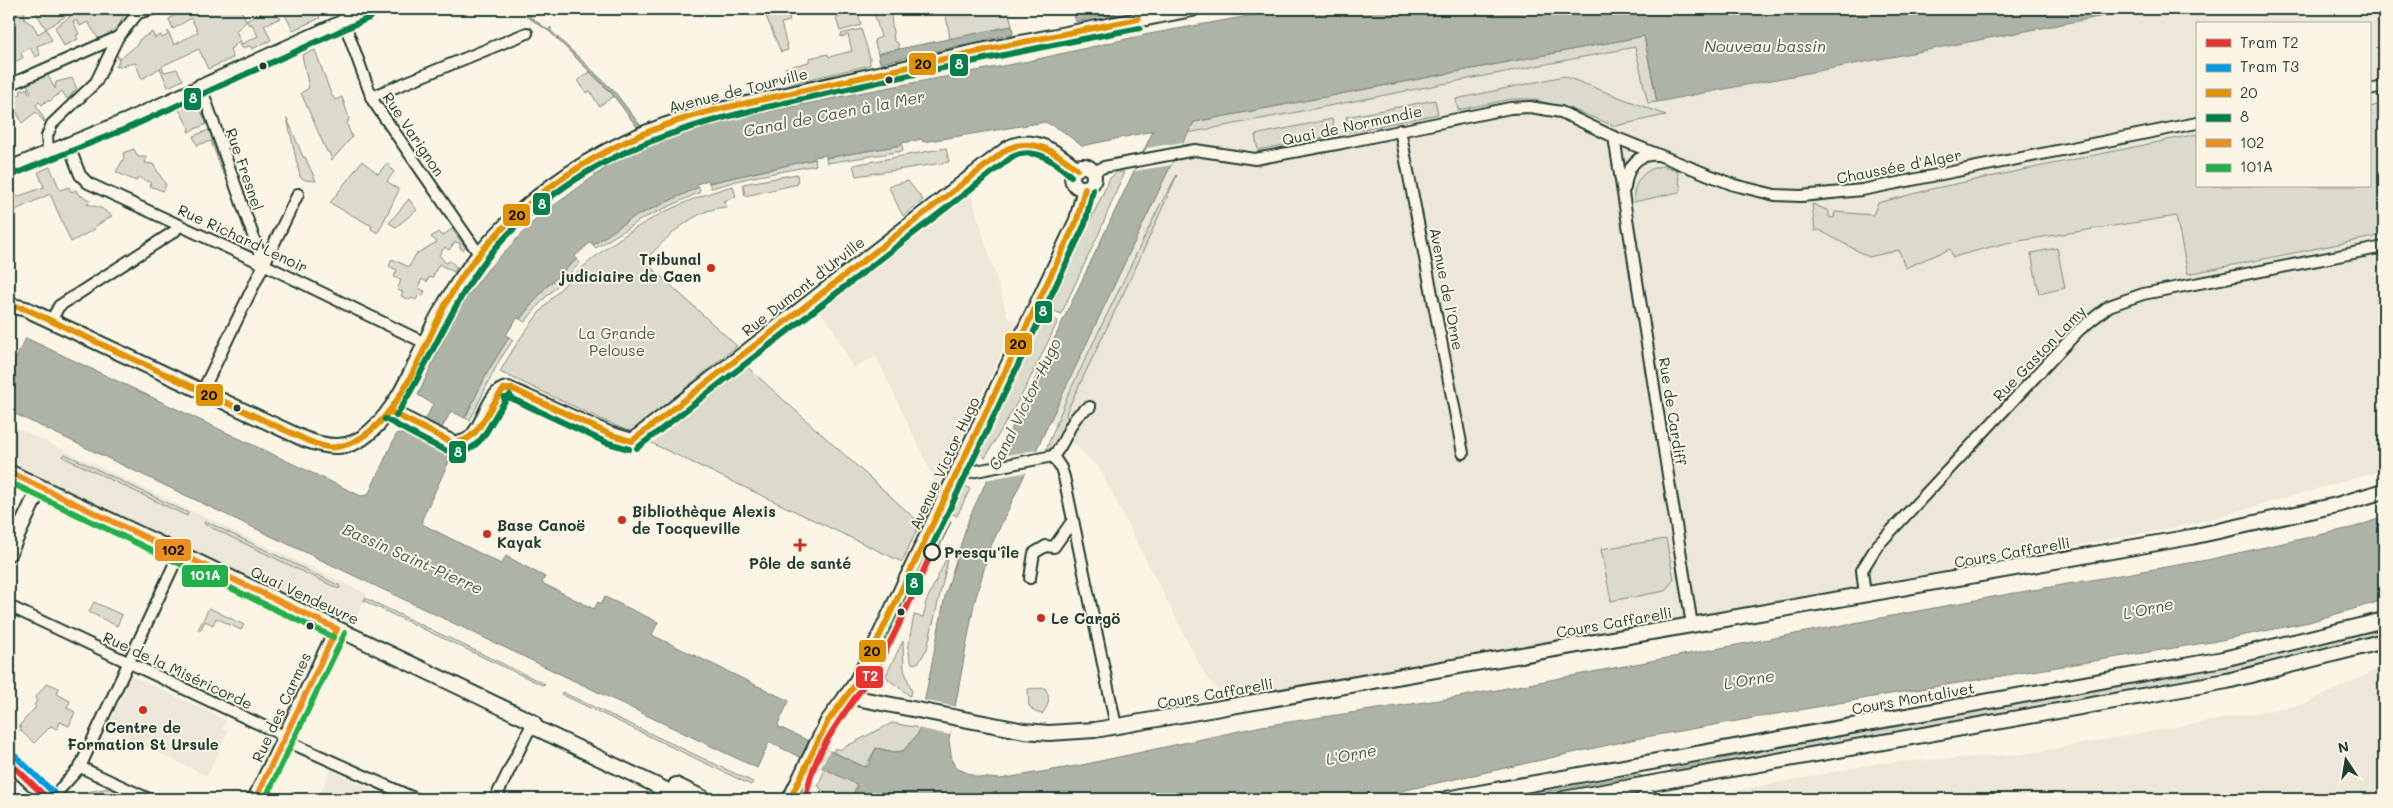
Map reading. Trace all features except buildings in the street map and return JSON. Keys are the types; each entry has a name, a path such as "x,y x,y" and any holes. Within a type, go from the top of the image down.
{"street":[{"path":"48,150 47,136 52,124 96,82 118,37 139,11 152,9"},
{"path":"9,167 124,120 367,9"},
{"name":"Avenue de Tourville","path":"9,305 26,309 304,439 329,447 344,446 358,441 370,432 389,411 449,297 479,254 512,219 572,172 618,145 675,121 1138,14 1192,9"},
{"name":"Rue Varignon","path":"343,19 371,96 479,254"},
{"path":"371,96 527,33"},
{"path":"9,84 118,37"},
{"name":"Rue Fresnel","path":"200,84 263,264"},
{"path":"2370,90 2384,87"},
{"name":"Quai de Normandie","path":"1093,172 1104,167 1195,150 1255,159 1510,108 1530,107 1561,112 1614,136"},
{"name":"Chaussée d'Alger","path":"1614,136 1734,185 1775,195 1827,195 1862,190 2196,123"},
{"name":"Avenue de l'Orne","path":"1400,130 1463,453"},
{"name":"Rue de Cardiff","path":"1614,136 1692,625"},
{"name":"Rue Richard Lenoir","path":"68,143 80,175 88,182 425,343"},
{"name":"Rue Dumont d'Urville","path":"389,411 457,443 475,433 495,398 504,389 513,389 609,434 632,441 1011,146 1030,143 1057,153 1077,168"},
{"name":"Rue de Cardiff","path":"1624,201 1626,176 1634,162 1650,155 1661,156"},
{"path":"1086,166 1093,172 1094,181 1085,188 1079,187 1074,183 1073,174 1077,168 1086,166"},
{"name":"Avenue Victor Hugo","path":"791,798 832,714 861,673 904,576 956,475 1077,220 1085,188"},
{"path":"202,392 298,194"},
{"path":"51,321 59,306 175,231 179,225"},
{"name":"Rue Gaston Lamy","path":"1865,595 1862,570 1877,546 2067,342 2093,317 2109,306 2143,294 2384,247"},
{"path":"956,475 1032,462 1053,456 1078,413 1090,407"},
{"path":"1053,456 1061,468 1116,726"},
{"name":"Quai Vendeuvre","path":"9,472 533,722 540,721 705,799"},
{"path":"9,553 40,487"},
{"name":"Cours Caffarelli","path":"846,696 1024,731 1069,733 2191,537 2337,505 2384,491"},
{"path":"1030,578 1034,553 1046,546 1054,546 1073,520"},
{"path":"51,799 80,767 180,554"},
{"name":"Rue de la Miséricorde","path":"9,606 285,738 291,743 416,799"},
{"name":"Cours Montalivet","path":"1446,799 2223,659 2384,620"},
{"name":"Rue des Carmes","path":"255,799 336,629"},
{"path":"1563,799 2227,681 2384,641"},
{"path":"494,799 533,722"},
{"name":"Quai Vendeuvre","path":"533,722 536,728 685,799"},
{"path":"80,767 149,799"},
{"path":"9,783 26,799"}],"shaded area":[{"path":"1762,9 2384,9 2384,470 2197,523 1828,592 1225,700 1204,673 1099,468 1049,420 1171,165 1194,122"},
{"path":"970,191 1008,318 1017,321 937,486 876,356 853,368 834,330 819,310"},
{"path":"9,424 367,594 352,627 325,615 318,631 9,482"},
{"path":"2384,666 2384,799 1693,799 1880,763 2024,754 2305,704"},
{"path":"132,676 226,720 222,729 228,732 207,776 107,728"},
{"path":"331,770 368,788 392,799 317,799"}],"green space":[{"path":"9,9 25,9 24,19 33,25 38,34 46,29 52,40 37,46 40,55 35,57 30,47 21,53 23,58 9,65"},
{"path":"34,9 127,9 115,33 99,40 88,22 80,26 77,21 73,21 79,34 76,35 78,39 64,46 55,27 70,17 69,14 46,29"},
{"path":"184,9 240,9 247,21 268,9 281,18 264,25 271,40 252,49 250,46 242,48 239,42 230,49 233,58 208,69 199,49 164,65 162,67 164,72 177,69 183,80 168,87 160,68 142,79 135,63 116,67 119,61 116,54 120,59 137,45 139,40 152,32 155,38 161,35 162,38 168,35 168,31 174,45 198,32 191,18 173,29 169,19","holes":["247,21 249,25 252,24 258,36 242,44 236,31"]},
{"path":"279,9 311,9 314,14 318,12 320,18 293,30 283,11"},
{"path":"763,9 787,9 790,21 781,23 788,50 781,52"},
{"path":"873,9 890,9 894,41 898,43 899,49 878,54 874,40 881,37"},
{"path":"945,9 1008,9 1012,26 950,39"},
{"path":"858,11 861,25 840,31 836,18"},
{"path":"861,29 870,58 870,65 789,84 785,68 809,62 809,58 828,54 829,57 852,51 848,35 841,37 841,34"},
{"path":"1644,36 1657,102 1648,103 1635,47 1188,133 1194,122"},
{"path":"315,50 331,94 335,100 342,97 349,118 347,124 352,137 332,160 301,93 309,88 302,55"},
{"path":"46,72 55,89 56,82 72,78 77,89 67,99 62,91 50,101 46,101 42,105 39,102 36,105 44,122 36,112 22,123 9,96 14,93 16,96 21,94 20,91 27,88 29,94 31,93 27,84"},
{"path":"590,72 614,96 599,106 590,91 586,93 578,80"},
{"path":"1564,76 1666,115 1615,126 1571,109 1531,99 1512,99 1458,110 1456,99"},
{"path":"194,96 207,124 188,132 189,128 176,104"},
{"path":"1435,100 1438,114 1349,132 1346,117"},
{"path":"2384,104 2384,235 2188,274 2176,216 2006,243 1953,257 1950,249 1905,268 1899,250 1869,257 1819,230 1815,231 1812,204 1829,211 1829,217 1834,218 1835,212 1873,215 1878,203 1936,188 2196,134 2196,188 2370,188 2370,107"},
{"path":"287,118 303,157 305,157 316,181 305,180 300,177"},
{"path":"1332,119 1335,135 1258,150 1255,135"},
{"path":"209,130 224,174 211,141 197,145 193,136"},
{"path":"902,145 903,151 827,163 826,158"},
{"path":"946,148 949,162 856,176 853,165"},
{"path":"134,149 138,157 147,157 145,163 153,164 166,185 163,191 150,186 151,183 138,177 136,181 116,172 124,158 123,153"},
{"path":"815,159 816,165 748,178 711,188 709,183"},
{"path":"362,161 378,174 387,163 394,172 387,181 399,190 378,233 371,229 372,226 330,203"},
{"path":"1663,166 1677,170 1681,190 1634,202 1637,183 1645,173 1656,167"},
{"path":"50,167 60,190 69,187 71,192 76,190 78,194 90,200 87,204 101,208 112,216 94,227 95,229 71,242 50,194 9,213 9,195 11,199 44,187 38,172"},
{"path":"1117,172 1124,172 1100,231 1061,314 1050,309 1110,178"},
{"path":"797,174 798,184 745,196 743,184"},
{"path":"1177,175 1136,267 1067,411 1066,416 1069,418 1053,447 1046,450 1067,397 1159,207"},
{"path":"908,181 923,200 903,216 888,186"},
{"name":"La Grande Pelouse","path":"733,186 736,197 723,201 727,207 703,213 681,226 644,261 737,346 634,430 627,431 500,372 520,339 543,308 569,280 597,255 628,233 661,214 696,198"},
{"path":"699,187 700,192 642,219 596,248 593,245 632,218"},
{"path":"409,199 417,210 396,227 389,223"},
{"path":"452,229 465,247 463,250 460,248 460,243 455,242 449,250 445,247 439,255 446,263 450,261 457,267 454,272 439,264 432,278 429,277 427,282 422,279 418,288 425,291 423,296 419,294 416,300 412,298 410,300 401,296 403,292 397,290 401,280 394,277 397,270 389,266 392,259 409,267 416,254 437,242 431,237 438,232 442,236"},
{"path":"2057,248 2065,288 2039,294 2031,253"},
{"path":"577,259 580,263 542,301 525,322 520,319 544,289"},
{"path":"1045,315 1058,321 1025,389 985,458 980,453"},
{"path":"509,337 513,340 499,361 470,420 465,418 488,371"},
{"path":"745,365 920,523 902,562 649,442"},
{"path":"65,454 188,513 187,516 63,457"},
{"path":"966,486 970,489 957,516 948,512 958,491"},
{"path":"205,521 340,586 339,589 204,524"},
{"path":"1666,539 1674,579 1665,591 1611,601 1601,549"},
{"path":"946,559 948,560 927,649 919,662 913,664 910,659 909,647 914,615 923,617 925,604"},
{"path":"365,598 545,684 542,685 364,601"},
{"path":"94,602 122,615 117,626 89,612"},
{"path":"209,608 244,625 241,630 216,618 213,625 205,621 200,631 198,630"},
{"path":"2384,625 2384,636 2213,676 1669,773 1672,769 1750,754 1808,739"},
{"path":"903,641 904,669 912,692 910,696 889,680 886,675"},
{"path":"47,683 59,688 57,694 70,701 67,708 75,712 69,726 60,722 57,729 51,726 34,743 20,730 19,726 36,707 34,705 37,701 35,698"},
{"path":"1045,688 1048,701 1042,714 1035,712 1029,706 1028,689"},
{"path":"562,692 753,782 751,785 561,694"},
{"path":"892,723 920,728 918,734 903,751 894,752 876,748 865,767 833,752 835,748 839,750"},
{"path":"825,769 857,784 851,799 831,799 818,786"},
{"path":"1638,775 1642,776 1642,779 1533,799 1505,799"},
{"path":"109,788 116,791 113,798 116,799 85,799 86,792"}],"water":[{"path":"1105,9 1129,10 1076,22 1074,15"},
{"path":"1287,9 2140,9 1657,102 1644,36 1194,122 1171,165 990,548 974,604 949,740 952,761 956,768 977,777 1000,779 1082,765 1262,726 1459,697 1998,596 2207,560 2355,527 2384,517 2384,600 2309,622 2211,642 1890,694 1640,738 1365,799 851,799 857,788 856,784 771,743 768,744 757,768 9,411 9,372 26,338 361,496 368,495 397,433 417,438 433,404 418,395 447,332 466,298 488,269 537,218 605,168 646,143 649,144 711,124 859,93 1029,61 1144,35","holes":["1045,122 1061,130 1082,146 1153,131 969,518 945,596 918,734 903,751 894,752 876,748 868,766 864,767 779,727 778,724 789,701 652,635 658,622 605,597 601,604 598,602 594,609 542,583 545,577 506,556 501,564 422,524 422,519 451,457 432,447 451,411 465,418 488,371 509,337 506,335 517,318 520,319 544,289 577,259 575,256 591,242 593,245 632,218 699,187 697,184 708,180 709,183 815,159 814,157 826,155 826,158 902,145 902,143 922,139 923,142"]},
{"path":"527,14 548,30 551,27 551,31 614,91 640,125 637,127 610,91 550,32 526,16"},
{"path":"1012,26 1013,34 880,63 878,54"}],"pier":[{"path":"1183,142 1171,165 1135,171 1147,148"},
{"path":"1038,450 1028,472 984,480 995,457"},
{"path":"922,700 957,707 950,735 917,728"}],"tram line":[{"path":"896,638 951,522"},
{"name":"T2","path":"806,799 816,761 835,727 887,649 932,552"},
{"name":"T3","path":"15,756 54,793"},
{"name":"T2","path":"9,762 48,799"}],"transit line":[{"name":"8","path":"12,175 128,128 371,17"},
{"name":"20","path":"9,305 26,309 304,439 324,446 337,447 358,440 376,426 392,407 406,386 455,287 493,238 532,201 555,183 605,152 659,128 715,110 989,49 1138,19"},
{"name":"8","path":"396,416 456,306 483,264 499,244 537,207 578,178 620,155 664,136 757,109 962,64 1140,28"},
{"name":"20","path":"632,441 1007,149 1026,145 1044,148 1061,157 1077,169"},
{"name":"8","path":"637,448 1012,157 1020,154 1036,154 1051,160 1071,176"},
{"name":"20","path":"790,799 828,721 854,686 871,654 1077,220 1085,188"},
{"name":"8","path":"800,799 836,726 861,691 879,658 1085,224 1093,190"},
{"name":"20","path":"504,389 513,389 609,434 632,441"},
{"name":"20","path":"389,411 453,443 463,441 477,430 504,389"},
{"name":"8","path":"385,419 438,447 452,452 461,452 473,447 486,433 510,395"},
{"name":"8","path":"504,398 511,398 605,442 629,449"},
{"name":"102","path":"9,472 337,629"},
{"name":"101A","path":"9,482 333,637"},
{"name":"102","path":"255,799 337,629"},
{"name":"101A","path":"265,799 345,633"}],"place":[{"name":"Tribunal judiciaire de Caen","path":"711,268"},
{"name":"Bibliothèque Alexis de Tocqueville","path":"622,520"},
{"name":"Base Canoë Kayak","path":"487,534"},
{"name":"Pôle de santé","path":"800,545"},
{"name":"Presqu'île","path":"932,552"},
{"name":"Le Cargö","path":"1041,618"},
{"name":"Centre de Formation St Ursule","path":"143,710"}],"water label":[{"name":"Nouveau bassin","path":"1765,45"},
{"name":"Canal de Caen à la Mer","path":"834,113"},
{"name":"Canal Victor-Hugo","path":"1024,404"},
{"name":"Bassin Saint-Pierre","path":"413,558"},
{"name":"L'Orne","path":"2148,608"},
{"name":"L'Orne","path":"1749,679"},
{"name":"L'Orne","path":"1351,754"}]}
